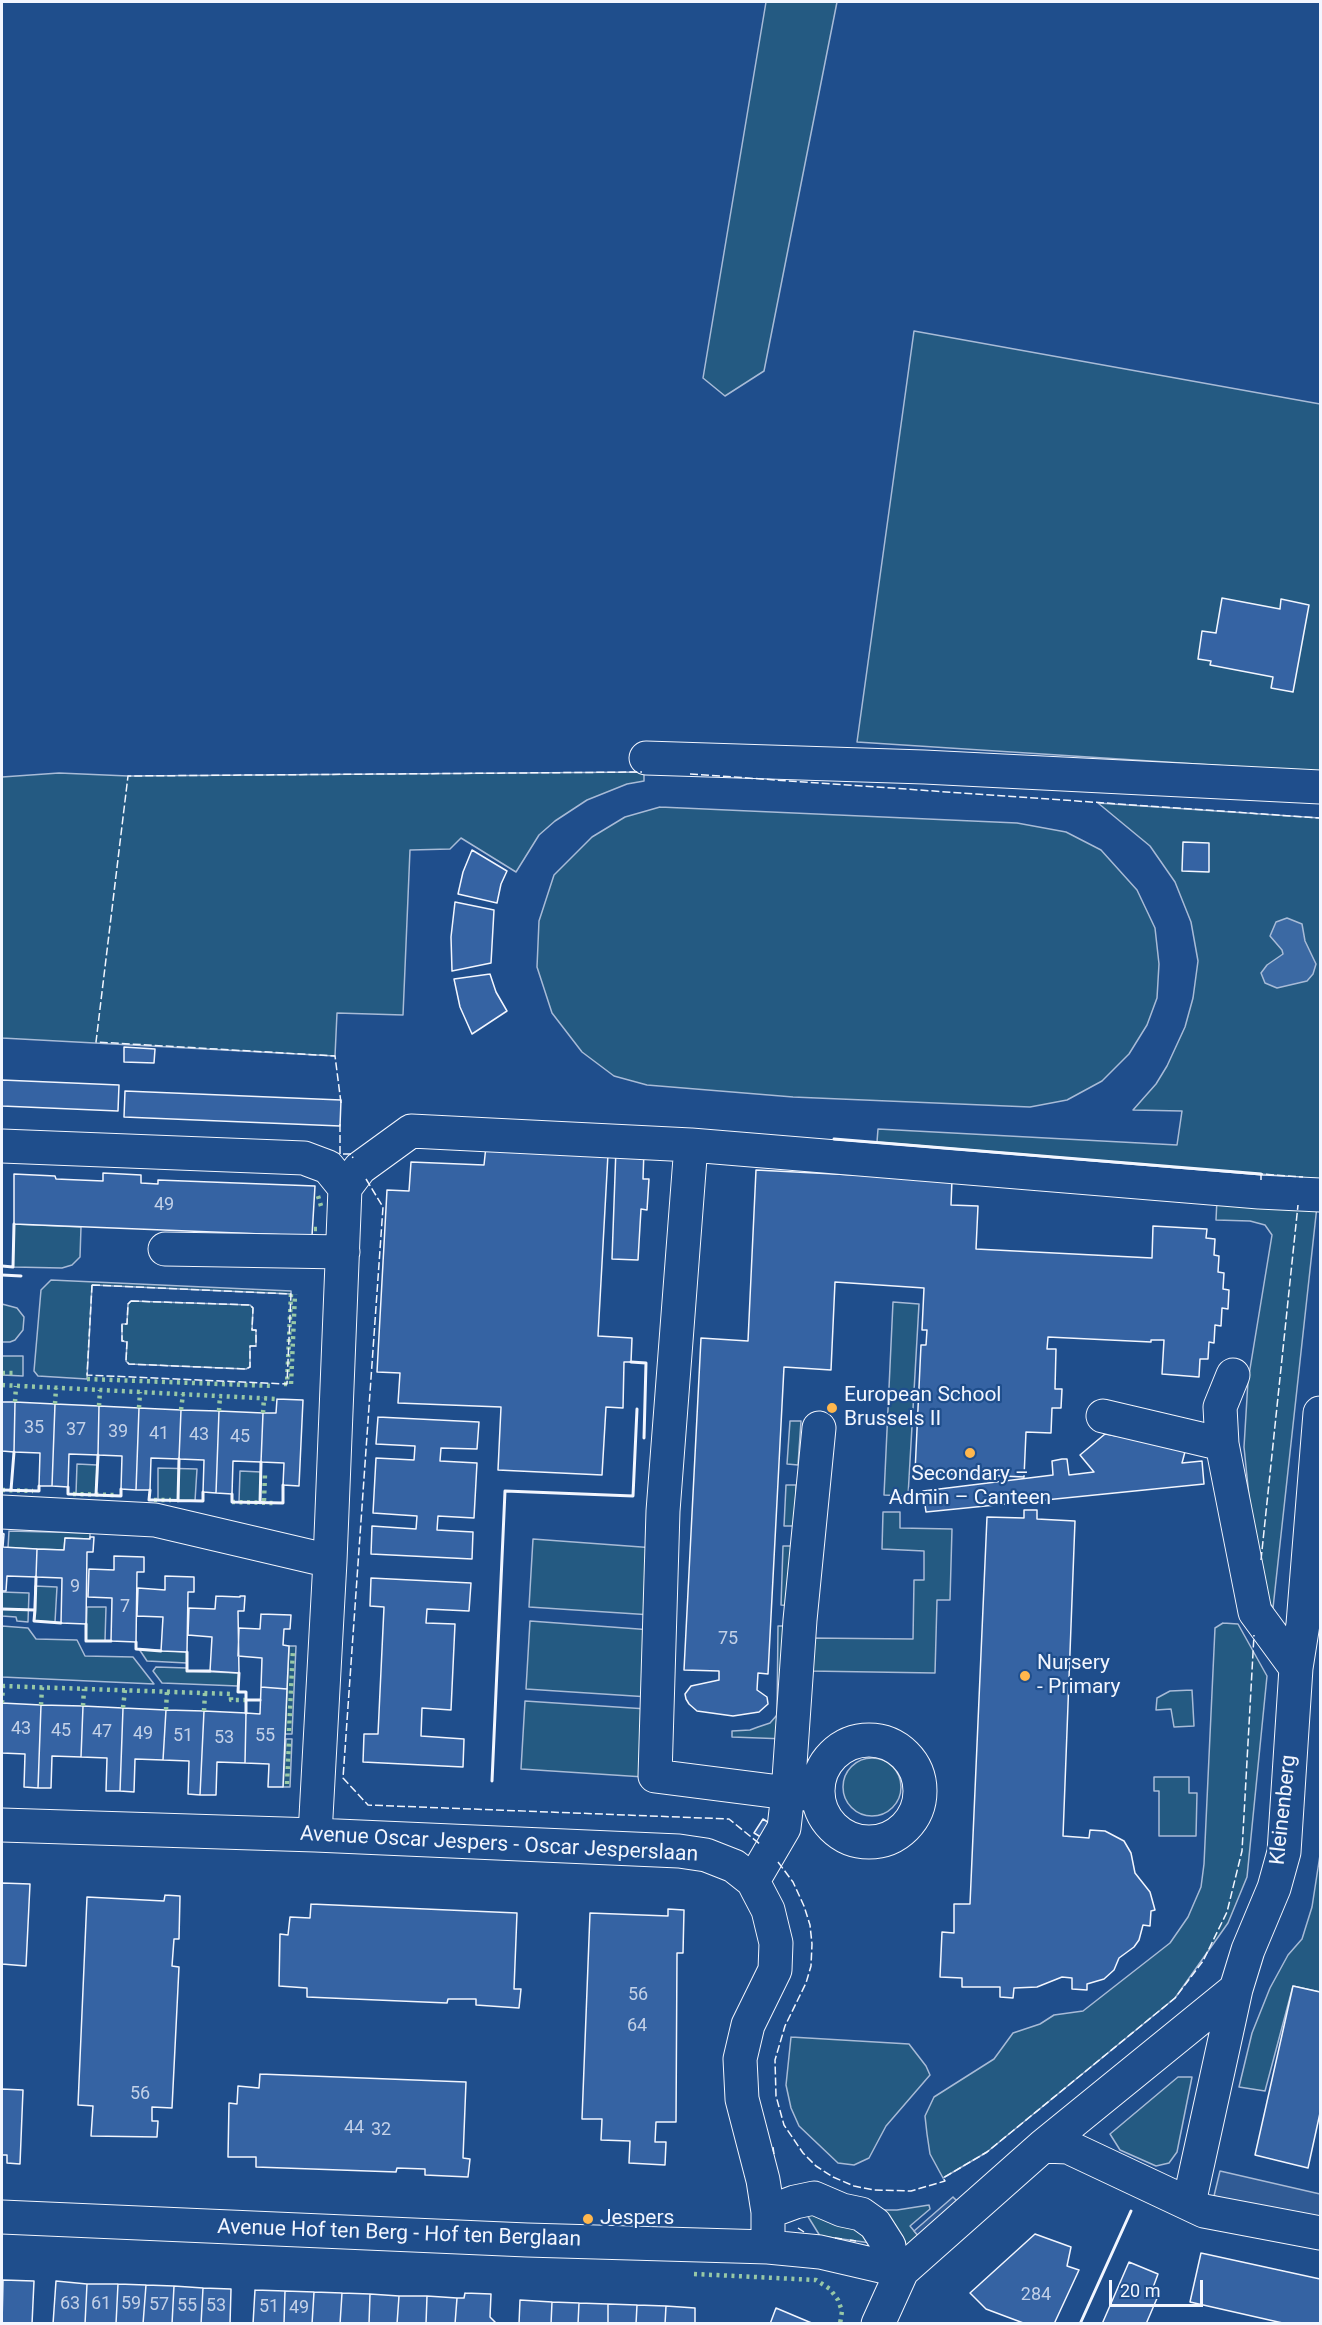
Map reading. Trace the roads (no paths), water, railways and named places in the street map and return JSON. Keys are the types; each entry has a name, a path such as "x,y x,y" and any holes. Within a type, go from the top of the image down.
{"street":[{"path":"646,758 924,767 1320,787"},
{"path":"315,1835 330,1561 345,1188 360,1168 411,1131 691,1145 1259,1192 1320,1195"},
{"path":"691,1145 663,1511 655,1776 803,1793"},
{"path":"2,1146 304,1158 328,1167 345,1188"},
{"path":"165,1249 343,1252"},
{"path":"1233,1374 1220,1407 1222,1444 1255,1612 1296,1668"},
{"name":"Kleinenberg","path":"1189,2204 1236,1989 1248,1950 1274,1888 1284,1852 1296,1668 1312,1624 1320,1413"},
{"path":"1103,1416 1222,1444"},
{"path":"753,1881 803,1793 800,1620 819,1428"},
{"path":"2,1512 155,1520 330,1561"},
{"name":"Avenue Oscar Jespers - Oscar Jesperslaan","path":"2,1825 315,1835 679,1851 706,1855 734,1866 753,1881 768,1910 776,1943 775,1970 748,2025 740,2058 742,2099 763,2180 768,2212 768,2247"},
{"path":"878,2324 896,2270 1043,2146 1236,1989"},
{"path":"1043,2146 1068,2147 1204,2211 1320,2233"},
{"path":"768,2212 814,2198 842,2210 861,2214 875,2224 889,2246 896,2270"},
{"name":"Avenue Hof ten Berg - Hof ten Berglaan","path":"2,2217 515,2239 768,2247 820,2252 896,2270"}],"place":[{"name":"European School Brussels II","path":"832,1408"},
{"name":"Secondary – Admin – Canteen","path":"970,1453"},
{"name":"Nursery - Primary","path":"1025,1676"},
{"name":"Jespers","path":"588,2219"}]}
